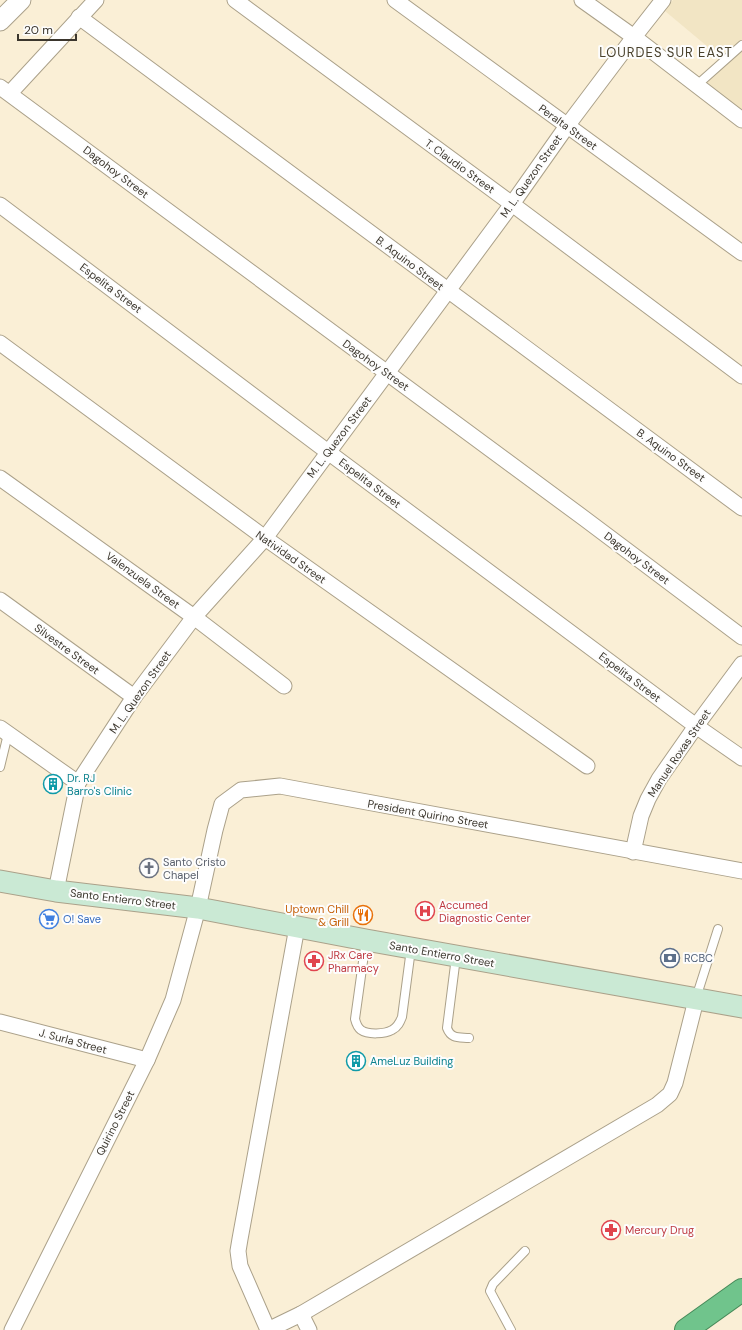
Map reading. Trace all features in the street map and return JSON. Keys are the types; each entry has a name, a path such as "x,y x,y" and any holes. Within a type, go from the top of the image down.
{"highway":[{"path":"686,1330 742,1290"}],"main road":[{"name":"Santo Entierro Street","path":"0,885 198,908 366,940 742,1007"}],"street":[{"path":"0,21 21,0"},
{"path":"5,90 96,0"},
{"name":"T. Claudio Street","path":"235,0 742,376"},
{"name":"Peralta Street","path":"395,0 742,253"},
{"path":"582,0 634,37 742,120"},
{"name":"M. L. Quezon Street","path":"56,891 78,783 134,697 194,617 265,538 512,204 567,126 663,0"},
{"name":"B. Aquino Street","path":"79,17 742,508"},
{"name":"Dagohoy Street","path":"5,90 742,637"},
{"name":"Espelita Street","path":"0,205 328,452 696,726 742,758"},
{"name":"Natividad Street","path":"0,343 265,538 587,766"},
{"name":"Valenzuela Street","path":"0,478 194,617 284,686"},
{"name":"Silvestre Street","path":"0,600 134,697"},
{"name":"Manuel Roxas Street","path":"633,852 641,816 659,779 742,664"},
{"path":"4,731 78,783"},
{"name":"President Quirino Street","path":"198,908 214,830 222,804 241,790 280,786 742,871"},
{"name":"Quirino Street","path":"12,1330 147,1060 173,1000 198,908"},
{"path":"297,926 238,1251 240,1266 268,1330 301,1314 657,1105 670,1094 675,1083 696,1000"},
{"name":"J. Surla Street","path":"0,1022 147,1060"},
{"path":"301,1314 309,1330"}],"lane":[{"path":"697,85 742,45"},
{"path":"0,767 4,731"},
{"path":"696,1000 718,928"},
{"path":"366,940 354,1019 357,1026 362,1031 377,1034 393,1030 399,1024 402,1017 411,948"},
{"path":"456,956 447,1028 449,1033 453,1036 470,1038"},
{"path":"511,1330 490,1292 493,1284 525,1251"}],"shaded area":[{"path":"673,0 742,0 742,110 704,81 720,57 665,11"}],"place":[{"name":"Dr. RJ Barro's Clinic","path":"53,784"},
{"name":"Santo Cristo Chapel","path":"149,868"},
{"name":"Accumed Diagnostic Center","path":"425,911"},
{"name":"Uptown Chill & Grill","path":"363,915"},
{"name":"O! Save","path":"49,919"},
{"name":"RCBC","path":"670,958"},
{"name":"JRx Care Pharmacy","path":"314,961"},
{"name":"AmeLuz Building","path":"356,1061"},
{"name":"Mercury Drug","path":"611,1230"}],"district":[{"name":"LOURDES SUR EAST","path":"666,52"}]}
